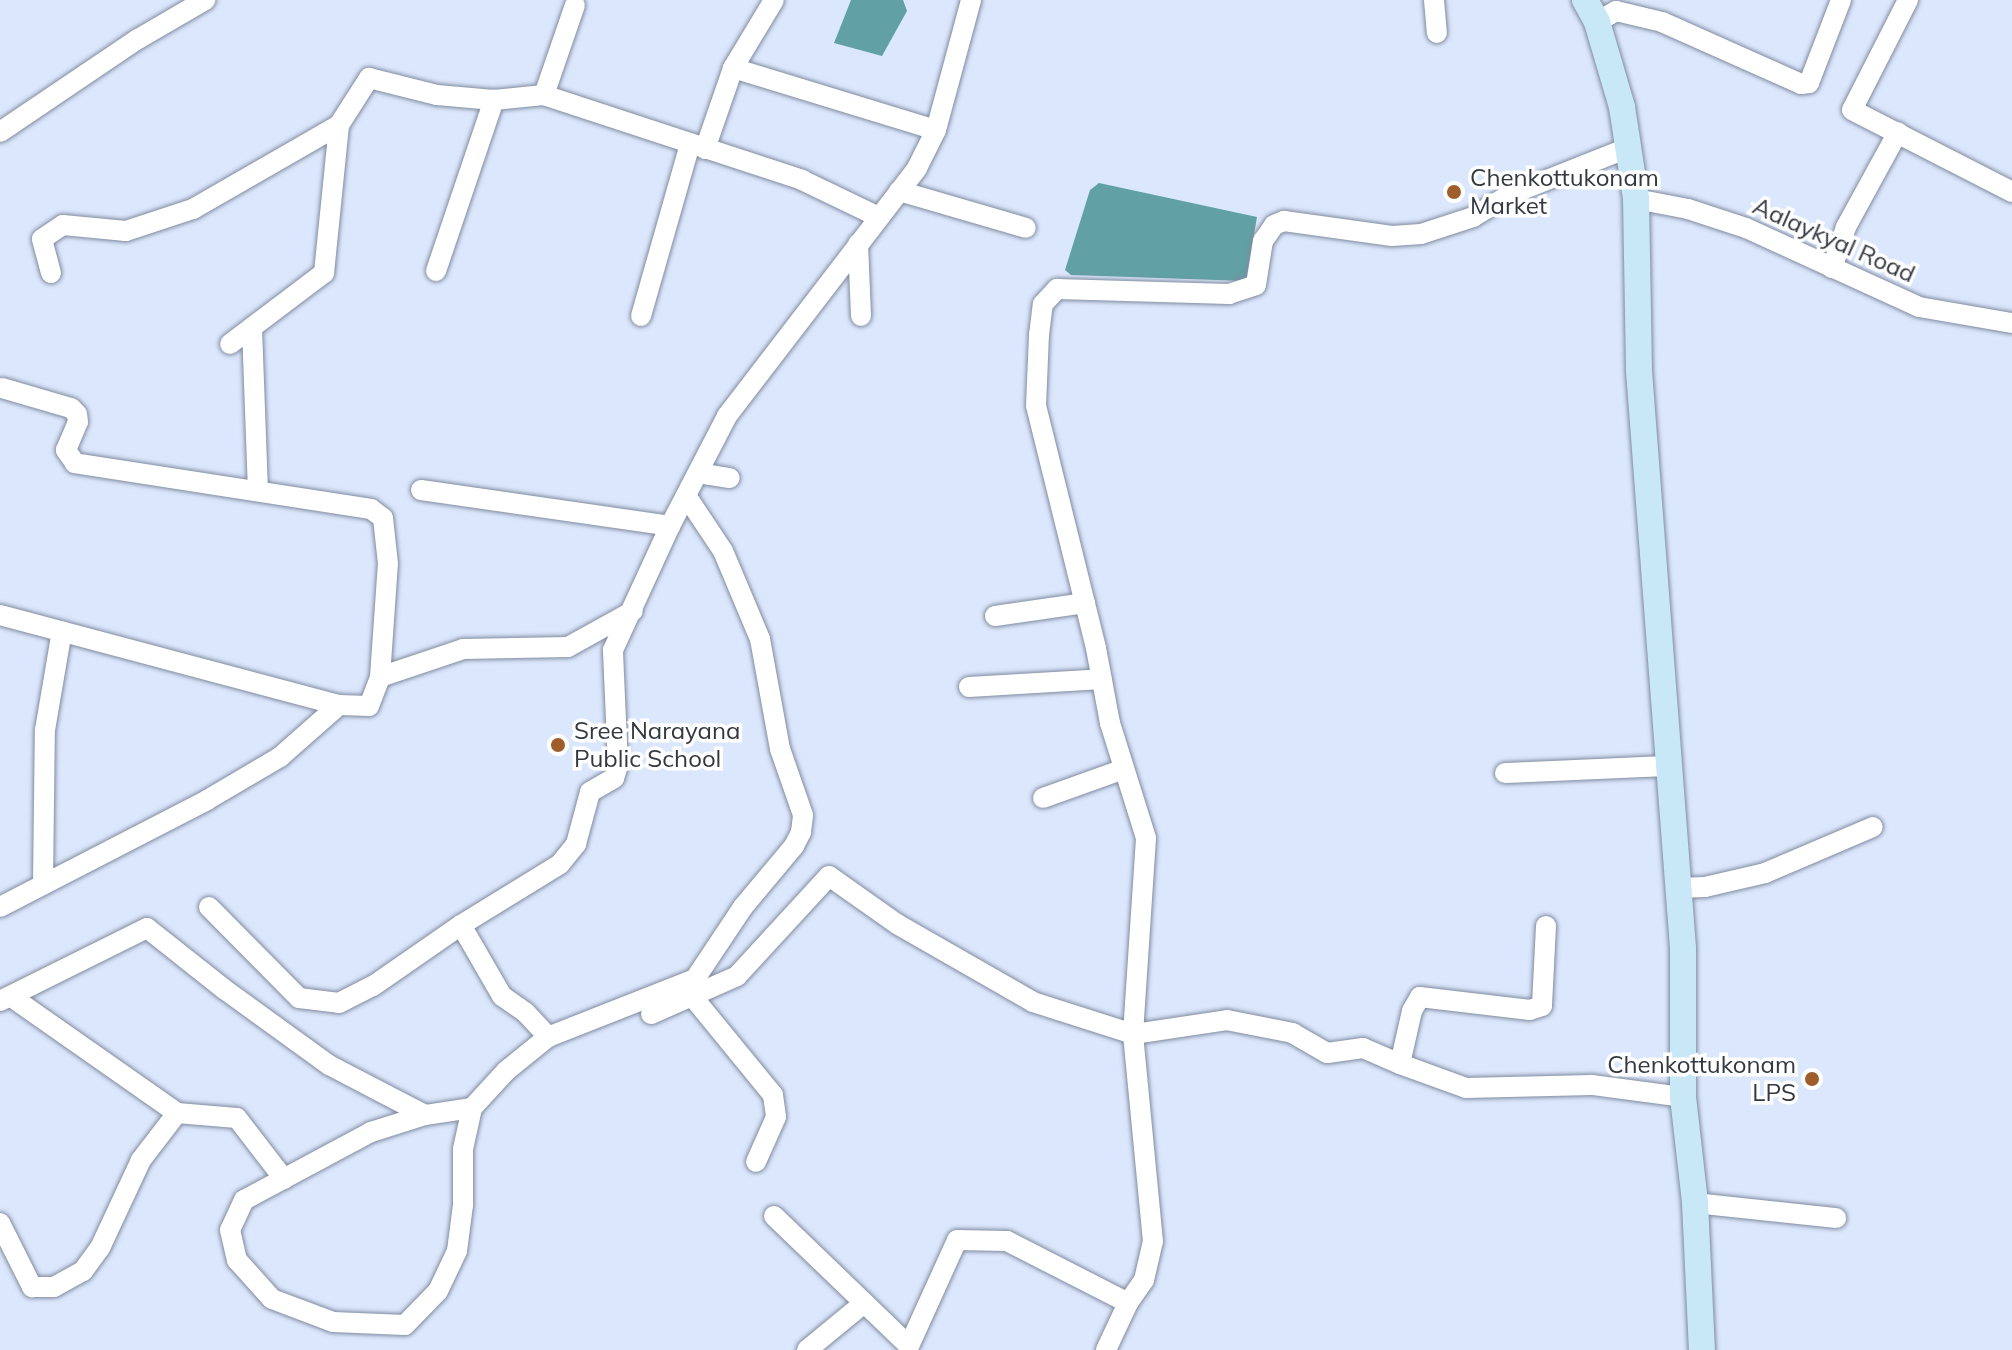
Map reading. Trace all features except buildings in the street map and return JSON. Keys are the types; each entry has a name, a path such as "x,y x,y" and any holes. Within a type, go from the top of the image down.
{"main road":[{"path":"1591,11 1630,147 1636,199 1640,387 1683,948 1683,1097 1695,1203 1702,1350"}],"street":[{"path":"0,132 138,39 205,0"},
{"path":"641,316 698,146 733,68 774,0"},
{"path":"209,907 299,998 339,1003 373,986 461,925 560,864 576,844 590,792 614,778 618,766 613,650 670,526 727,416 917,168 936,130 971,0"},
{"path":"1434,0 1437,33"},
{"path":"1591,11 1616,11 1662,22 1801,84 1809,83 1841,0"},
{"path":"1908,0 1852,110 2012,192"},
{"path":"544,95 575,5"},
{"path":"733,68 936,130"},
{"path":"230,344 324,273 339,125 369,78 437,95 494,100 544,95 802,180 879,217"},
{"path":"436,271 494,100"},
{"path":"51,273 42,239 63,225 126,231 193,209 339,125"},
{"path":"1832,268 1846,227 1898,132"},
{"path":"1106,1350 1128,1303 1144,1280 1153,1241 1133,1034 1146,838 1124,769 1036,406 1043,304 1057,289 1229,294 1256,285 1263,241 1274,225 1284,221 1392,236 1421,234 1473,217 1509,195 1630,147"},
{"path":"899,191 1026,228"},
{"name":"Aalaykyal Road","path":"1636,199 1688,209 1746,228 1919,307 2012,323"},
{"path":"858,244 861,316"},
{"path":"252,328 258,491"},
{"path":"0,615 339,705 369,706 380,677 388,580 383,518 371,509 75,463 66,450 78,422 77,414 71,408 2,388"},
{"path":"698,473 730,478"},
{"path":"421,490 670,526"},
{"path":"472,1108 425,1115 371,1132 244,1200 230,1230 237,1260 272,1299 333,1322 405,1325 438,1291 457,1251 463,1205 463,1149 472,1108 506,1071 548,1037 695,979 801,832 803,815 780,749 760,639 723,551 687,497"},
{"path":"995,616 1085,603"},
{"path":"380,677 463,649 568,647 633,611"},
{"path":"43,883 45,730 62,631"},
{"path":"969,687 1102,679"},
{"path":"0,907 207,800 280,757 339,705"},
{"path":"1505,773 1668,766"},
{"path":"1043,798 1124,769"},
{"path":"1678,888 1705,887 1765,873 1873,827"},
{"path":"651,1014 737,976 829,876 897,924 1022,996 1133,1034 1227,1020 1293,1033 1327,1053 1363,1048 1466,1088 1592,1085 1683,1097"},
{"path":"461,925 502,996 513,1008 526,1013 548,1037"},
{"path":"1400,1064 1412,1011 1420,997 1530,1010 1542,1006 1546,926"},
{"path":"284,1179 237,1118 177,1113 6,1000 147,928 224,989 329,1065 425,1115"},
{"path":"692,996 773,1095 776,1117 756,1162"},
{"path":"0,1223 32,1287 54,1287 83,1271 100,1248 141,1160 177,1113"},
{"path":"1695,1203 1836,1218"},
{"path":"774,1216 909,1346 957,1240 1007,1241 1128,1303"},
{"path":"807,1350 864,1303"}],"shaded area":[{"path":"851,0 903,0 907,11 882,56 834,43"},
{"path":"1099,183 1257,217 1246,281 1071,275 1065,270 1090,190"}],"place":[{"name":"Chenkottukonam Market","path":"1454,192"},
{"name":"Sree Narayana Public School","path":"558,745"},
{"name":"Chenkottukonam LPS","path":"1812,1079"}]}
